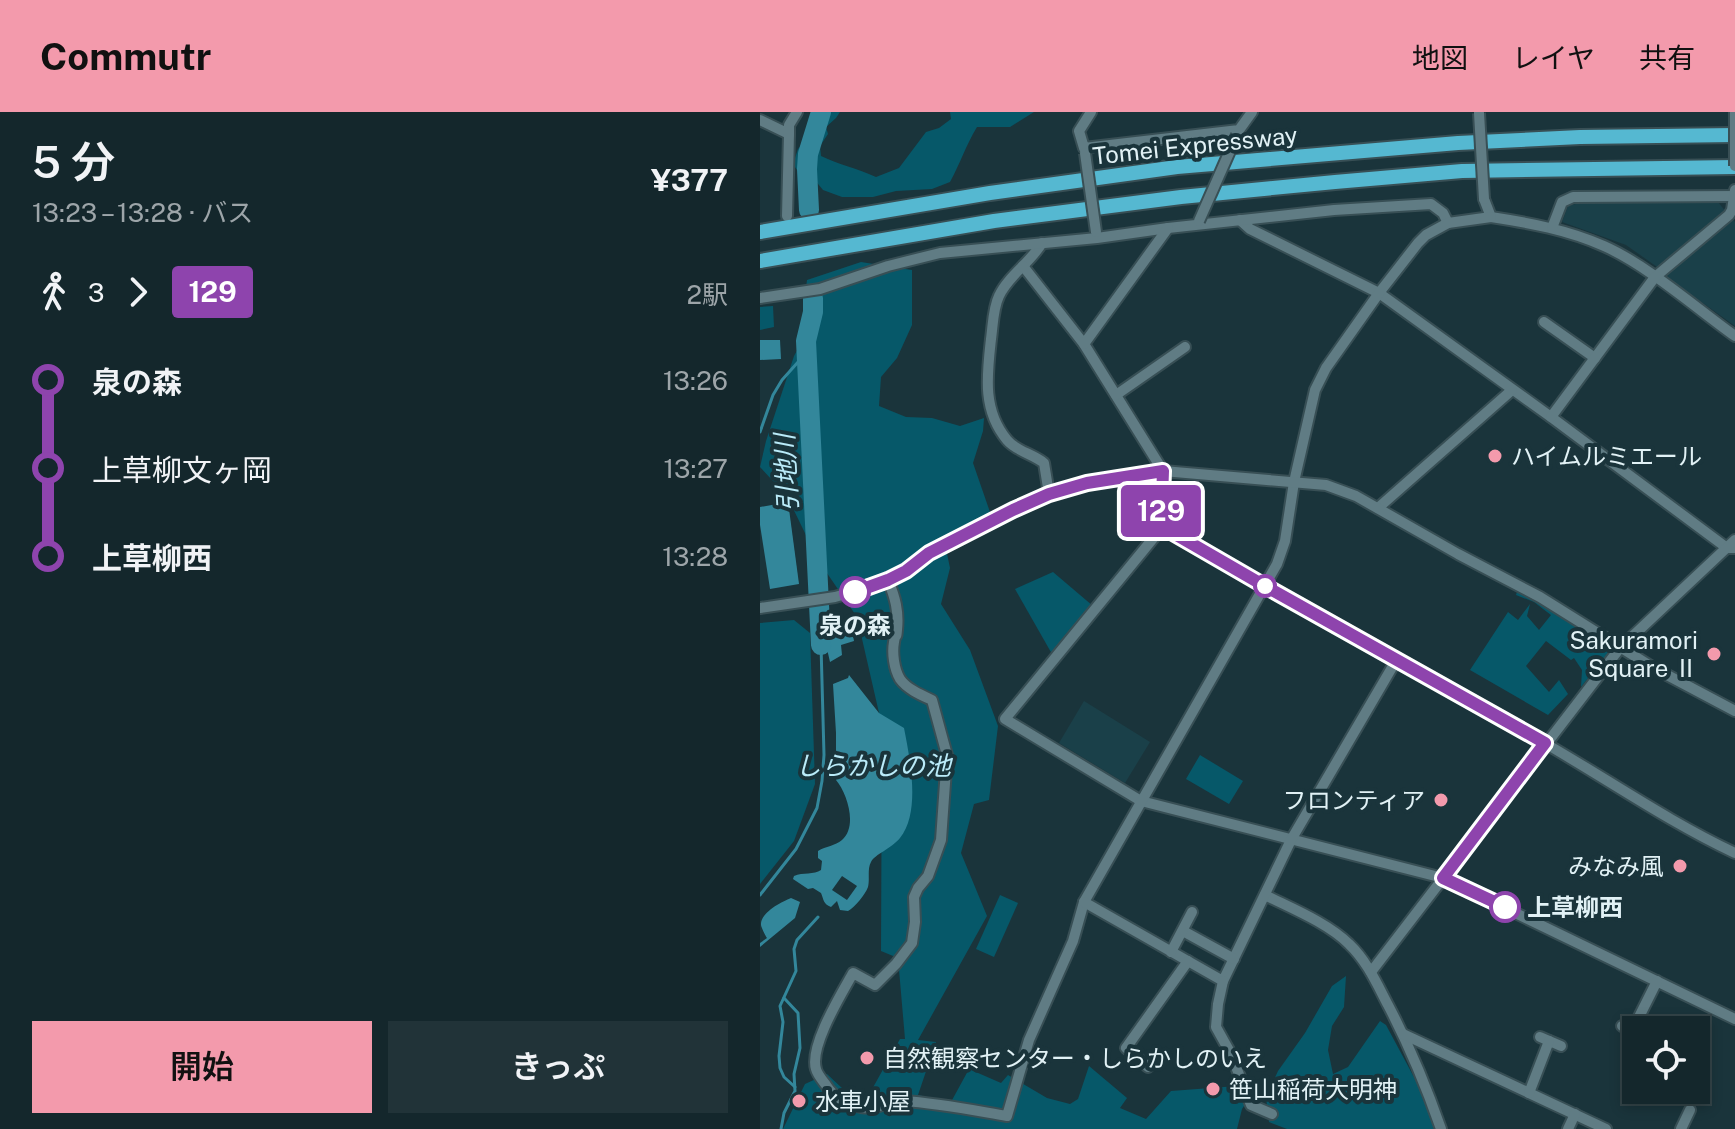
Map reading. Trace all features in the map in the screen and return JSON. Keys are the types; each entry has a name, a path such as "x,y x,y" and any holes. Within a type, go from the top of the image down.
{"highway":[{"name":"Tomei Expressway","path":"760,232 974,195 1177,167 1458,143 1580,137 1735,135"},
{"path":"760,261 994,221 1181,197 1462,171 1735,167"}],"street":[{"path":"787,216 789,125 797,112"},
{"path":"1091,112 1079,131 1096,235"},
{"path":"1198,223 1238,132 1252,112"},
{"path":"1735,112 1735,167"},
{"path":"1479,113 1484,199 1491,217"},
{"path":"760,120 789,134"},
{"path":"1084,151 1238,132"},
{"path":"1551,417 1655,277 1729,215 1735,195 1573,197 1562,202 1552,228"},
{"path":"760,298 820,289 888,266 940,253 1198,223 1431,204 1443,213 1448,223"},
{"path":"888,580 897,611 894,662 900,679 908,687 932,700 947,755 941,840 928,876 914,897 912,943 875,985 853,973 826,1021 815,1069 831,1093 845,1103 876,1109 898,1100 1007,1116 1029,1040 1073,941 1084,902 1282,552 1315,390 1326,368 1418,243 1448,223 1491,217 1552,228 1606,247 1655,277 1735,336"},
{"path":"1240,220 1250,229 1379,293 1732,545 1620,648 1371,972"},
{"path":"1084,344 1168,228"},
{"path":"1042,243 999,296 994,311 987,396 992,413 1010,444 1044,463 1049,494"},
{"path":"1023,266 1084,344 1163,471 1161,526 1005,719 1141,801 1443,878 1735,1019"},
{"path":"1544,322 1595,358"},
{"path":"1116,395 1185,347"},
{"path":"1378,508 1512,390"},
{"path":"760,608 828,598 888,580 929,553 1013,510 1049,494 1087,483 1163,471 1294,482 1334,487 1356,496 1540,597 1652,667 1735,711"},
{"path":"1161,526 1545,743 1699,836 1735,853"},
{"path":"1272,1114 1251,1105 1231,1054 1216,1027 1223,981 1291,840 1397,659"},
{"path":"1265,895 1332,931 1348,943 1371,972 1428,1090 1441,1129"},
{"path":"1084,902 1223,981"},
{"path":"1171,952 1192,912"},
{"path":"1183,931 1234,959"},
{"path":"1148,1067 1126,1048 1188,961"},
{"path":"1638,1016 1657,981"},
{"path":"1403,1034 1606,1129"},
{"path":"1529,1093 1544,1039 1561,1046"},
{"path":"1681,1129 1690,1110"},
{"path":"1568,1129 1575,1114"}],"shaded area":[{"path":"823,112 840,112 826,127 828,134 820,146 821,156 876,177 899,168 926,132 939,128 951,119 950,112 1034,112 1010,127 977,127 950,182 932,189 896,191 873,197 842,197 823,190 814,179 801,176 793,164 798,149 819,126"},
{"path":"1718,202 1726,212 1660,269 1626,245 1562,222 1568,206 1579,203"},
{"path":"1731,217 1735,222 1735,326 1665,276 1664,272"},
{"path":"861,262 912,270 912,325 897,358 881,377 879,406 906,417 932,418 960,426 984,418 973,463 991,515 944,539 950,568 941,604 970,650 998,726 989,800 974,804 961,853 987,916 918,1040 936,1042 918,1095 951,1102 969,1069 1001,1083 1008,1075 1047,1098 1070,1104 1078,1099 1089,1066 1127,1098 1120,1108 1146,1119 1171,1091 1237,1086 1253,1092 1242,1109 1237,1129 783,1129 805,1084 827,1074 843,1089 866,1100 900,1039 905,1039 898,958 881,951 882,726 857,617 818,560 787,496 760,467 799,347 807,280"},
{"path":"773,306 774,327 760,330 760,307"},
{"path":"1053,572 1093,606 1052,654 1015,589"},
{"path":"1518,589 1612,648 1581,687 1582,670 1574,658 1571,660 1546,641 1526,666 1549,692 1559,680 1568,694 1548,715 1470,670 1508,612 1518,620 1530,604 1527,616 1539,630 1551,615 1534,602 1516,595"},
{"path":"794,620 810,633 815,784 794,841 760,884 760,623"},
{"path":"1084,701 1150,742 1125,783 1059,743"},
{"path":"1200,755 1243,781 1229,804 1186,779"},
{"path":"1000,895 1018,903 994,957 976,949"},
{"path":"1346,976 1344,1007 1332,1026 1328,1050 1333,1074 1348,1067 1380,1021 1386,1025 1422,1092 1434,1129 1287,1129 1269,1122 1266,1097 1278,1071 1305,1033 1332,986"}],"water":[{"path":"760,340 780,340 781,359 760,360"},
{"path":"783,503 789,509 799,584 770,589 760,507"},
{"path":"851,624 854,641 841,645 842,655 830,662 822,627"},
{"name":"しらかしの池","path":"849,675 879,713 904,728 912,800 906,827 900,838 871,862 867,890 848,911 840,910 837,901 828,906 821,893 793,879 797,875 821,870 818,851 842,840 849,827 847,801 836,780 833,684"},
{"path":"791,898 800,902 795,918 760,947 760,943 767,938 761,925 764,916"}],"pier":[{"path":"842,876 857,886 847,900 832,890"}],"waterway":[{"name":"引地川","path":"809,210 808,154 821,112"},
{"name":"引地川","path":"813,298 806,341 821,645"},
{"path":"760,432 773,395 807,352"},
{"path":"760,895 796,849 817,808 824,755 821,645 830,645"},
{"path":"795,1087 784,1077 780,1068 783,1022 780,1006 796,971 794,949 797,940 818,917"},
{"path":"781,1129 784,1113 795,1091 794,1074 800,1048 798,1013 784,998"}],"bus line":[{"name":"129","path":"855,592 906,571 929,553 1049,494 1087,483 1163,471 1161,526 1545,743 1443,878 1505,907"}],"place":[{"name":"ハイムルミエール","path":"1495,456"},
{"name":"泉の森","path":"855,592"},
{"name":"Sakuramori Square Ⅱ","path":"1714,654"},
{"name":"フロンティア","path":"1441,800"},
{"name":"みなみ風","path":"1680,866"},
{"name":"上草柳西","path":"1505,907"},
{"name":"自然観察センター・しらかしのいえ","path":"867,1058"},
{"name":"笹山稲荷大明神","path":"1213,1089"},
{"name":"水車小屋","path":"799,1101"}]}
